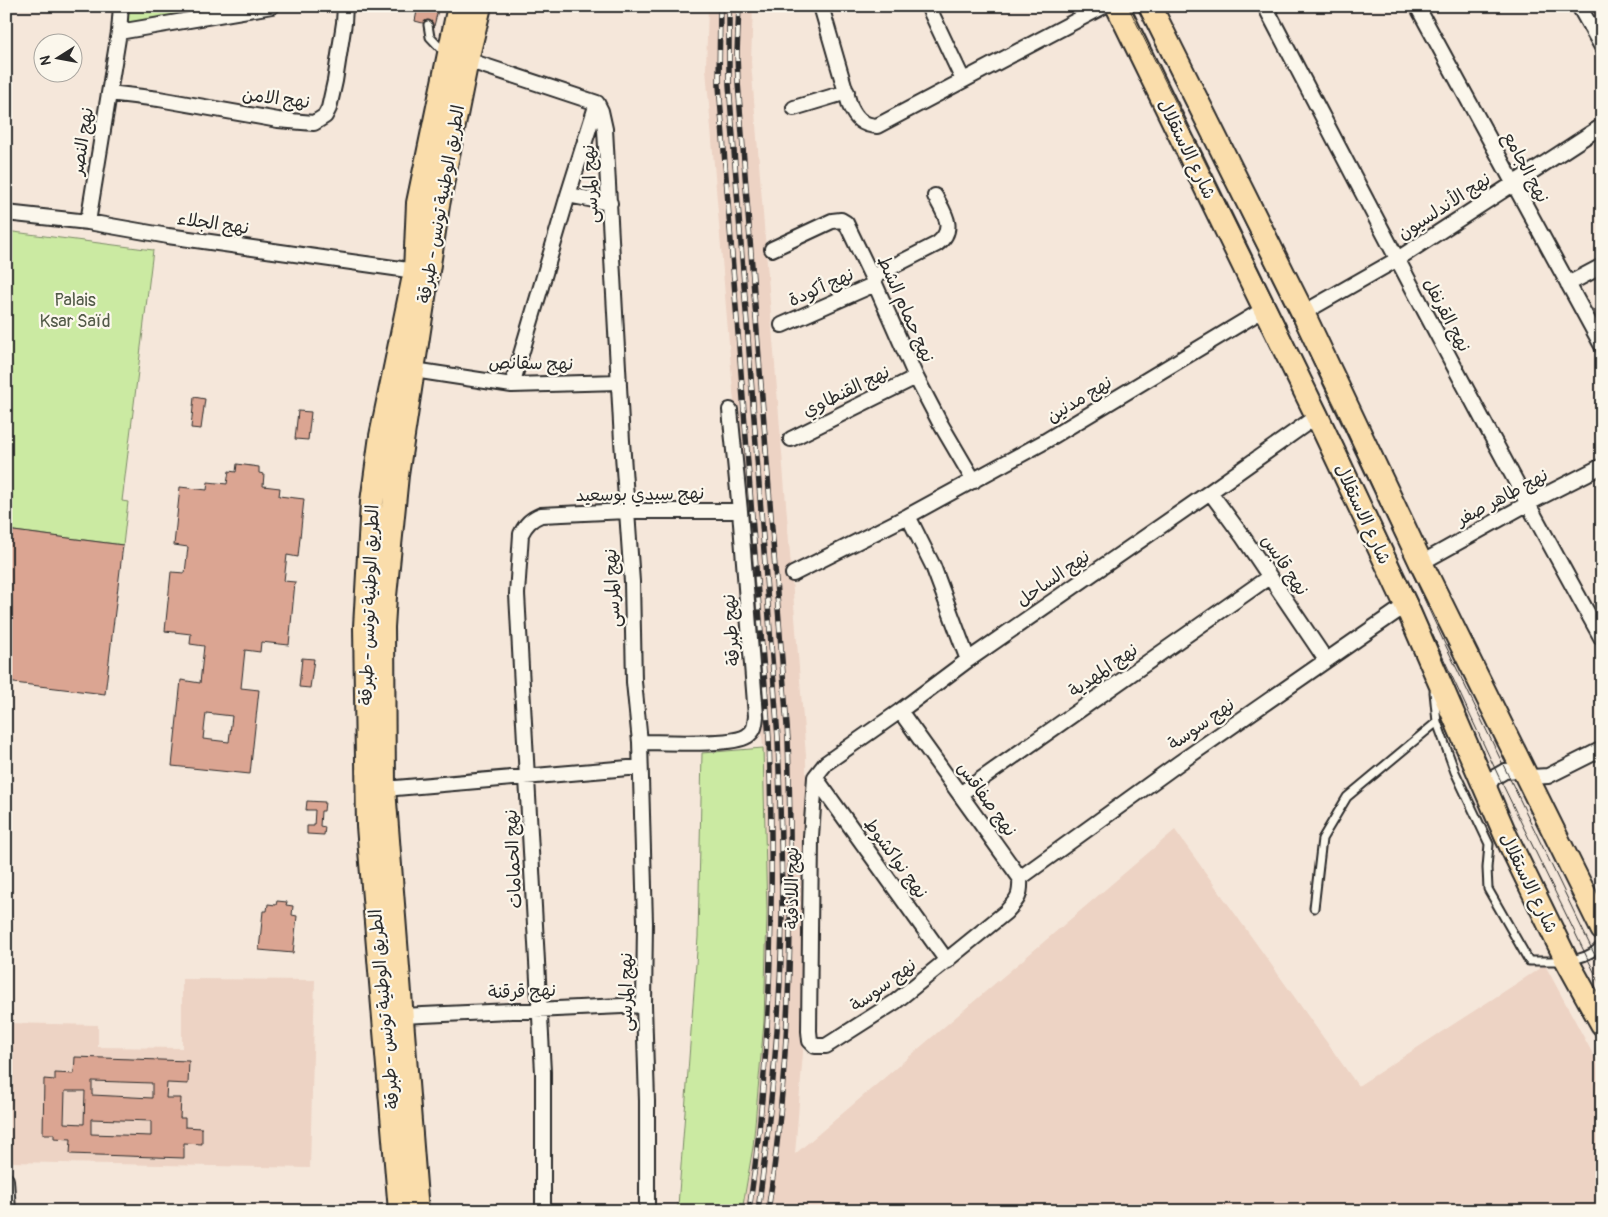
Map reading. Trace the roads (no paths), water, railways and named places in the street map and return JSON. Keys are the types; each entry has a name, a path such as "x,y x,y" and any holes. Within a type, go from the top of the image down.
{"main road":[{"name":"الطريق الوطنية تونس - طبرقة","path":"417,1211 384,789 383,627 397,475 414,370 458,59 459,6"},
{"name":"الطريق الوطنية تونس - طبرقة","path":"400,1211 368,826 364,693 365,627 372,502 380,444 415,271 418,203 458,59 480,6"},
{"name":"شارع الاستقلال","path":"1117,6 1266,308 1406,605 1488,796 1498,840 1602,1024"},
{"name":"شارع الاستقلال","path":"1150,6 1303,312 1474,672 1600,920"}],"street":[{"name":"نهج النصر","path":"88,222 122,6"},
{"path":"119,32 272,6"},
{"name":"نهج الامن","path":"109,93 286,121 314,123 325,116 329,108 343,33 345,6"},
{"path":"821,6 854,116 868,125 877,126 1104,6"},
{"path":"928,6 963,80"},
{"name":"نهج القرنفل","path":"1265,6 1396,260 1602,639"},
{"name":"نهج الجامع","path":"1416,6 1602,346"},
{"path":"1580,6 1602,47"},
{"path":"458,59 597,104 512,385"},
{"path":"794,108 846,92"},
{"name":"نهج المرسى","path":"597,104 601,111 605,129 632,582 634,682 640,742 644,865 647,1210"},
{"name":"نهج الأندلسيون","path":"1303,312 1396,260 1602,126"},
{"path":"568,195 610,204"},
{"name":"نهج أكودة","path":"782,325 874,280 944,239 947,233 947,218 935,196"},
{"name":"نهج الجلاء","path":"6,213 88,222 168,236 415,271"},
{"name":"نهج حمام الشط","path":"772,249 826,222 841,220 848,226 874,280 916,377 974,481"},
{"path":"1568,284 1602,266"},
{"name":"نهج مدنين","path":"793,574 974,481 1050,438 1266,308"},
{"name":"نهج سقانص","path":"414,370 512,385 619,382"},
{"name":"نهج القنطاوي","path":"791,439 916,377"},
{"name":"نهج طبرقة","path":"640,742 732,742 748,736 755,729 756,716 740,511 730,410"},
{"name":"نهج الساحل","path":"815,777 826,763 968,660 1317,416"},
{"name":"نهج طاهر صفر","path":"1421,563 1527,504 1602,466"},
{"name":"نهج قابس","path":"1210,492 1243,537 1326,660"},
{"name":"نهج سيدي بوسعيد","path":"541,515 627,511 740,511"},
{"name":"نهج الحمامات","path":"541,515 533,518 525,525 521,534 517,594 543,1072 544,1211"},
{"path":"908,516 932,566 968,660"},
{"name":"نهج المهدية","path":"960,794 1269,577"},
{"name":"نهج سوسة","path":"810,999 810,1041 815,1046 826,1046 895,1002 1006,912 1017,900 1021,892 1020,878 1163,774 1406,605"},
{"name":"نهج صفاقس","path":"900,711 1020,878"},
{"path":"1488,796 1487,790 1490,783 1501,773 1519,770 1527,775 1541,777 1555,774 1602,749"},
{"path":"384,789 640,768"},
{"name":"نهج نواكشوط","path":"815,777 947,960"},
{"name":"نهج اللاذقية","path":"810,999 812,837 815,777"},
{"name":"نهج قرقنة","path":"402,1016 644,1005"},
{"path":"6,1180 8,1211"}],"lane":[{"path":"428,25 430,37 458,59"},
{"path":"1433,667 1437,722 1455,772 1498,840 1487,868 1488,889 1529,960 1572,960 1589,955 1598,949 1602,943"},
{"path":"1314,908 1322,840 1347,797 1437,722"}],"tram line":[{"path":"1128,6 1328,411 1498,775 1602,988"},
{"path":"1137,6 1336,408 1443,640 1602,970"}],"railway":[{"path":"720,6 719,85 769,738 771,797 771,916 767,1034 763,1093 749,1211"},
{"path":"729,6 729,84 778,738 781,827 782,916 780,990 771,1101 758,1211"},
{"path":"739,6 738,82 788,739 790,798 790,917 786,1035 782,1094 768,1211"}],"park label":[{"name":"Palais Ksar Saïd","path":"75,310"}]}
